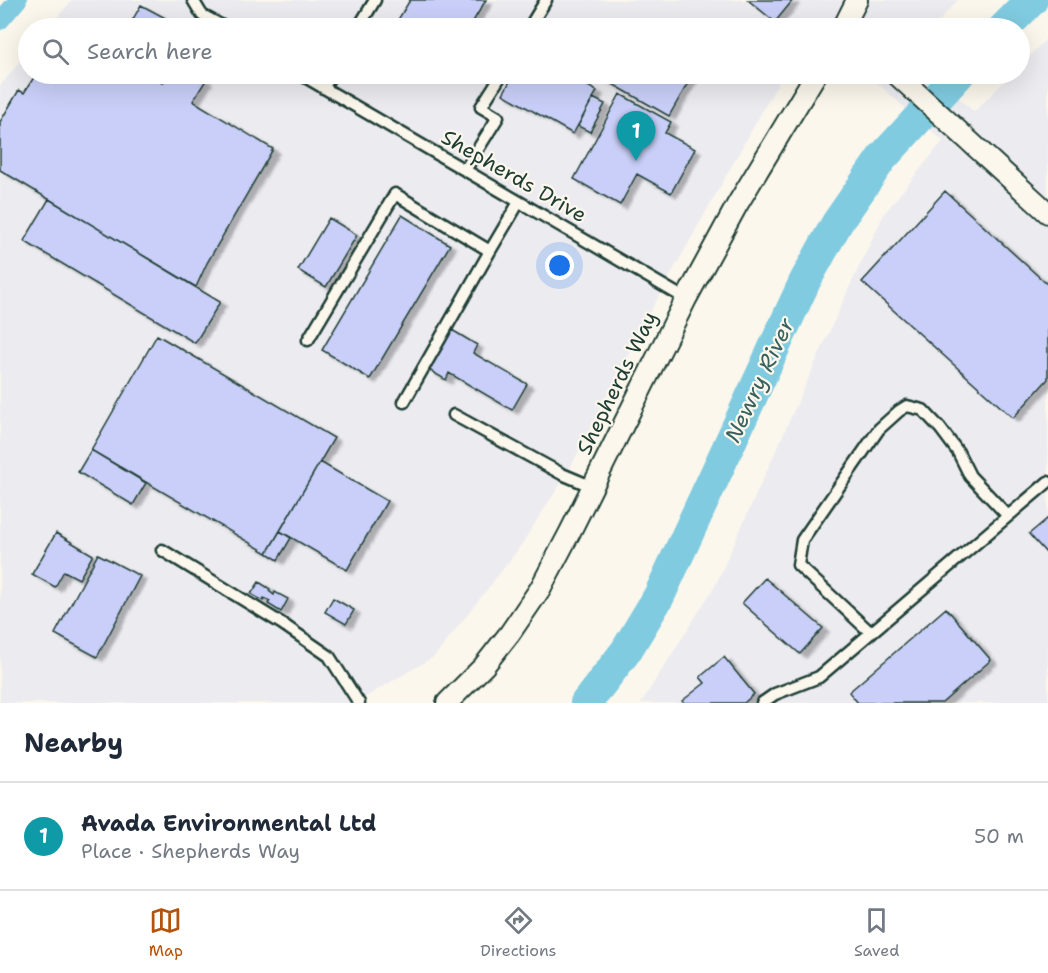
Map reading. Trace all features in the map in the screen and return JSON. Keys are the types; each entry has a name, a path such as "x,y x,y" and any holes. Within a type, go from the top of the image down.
{"street":[{"path":"848,18 857,0"},
{"name":"Shepherds Way","path":"447,703 484,666 534,598 593,487 686,298 737,205 810,84"},
{"path":"908,84 1048,213"}],"lane":[{"path":"192,0 202,15 208,18"},
{"path":"364,18 375,0"},
{"path":"535,18 546,0"},
{"name":"Shepherds Drive","path":"316,84 686,298"},
{"path":"323,88 326,84"},
{"path":"465,170 498,117 482,106 496,84"},
{"path":"308,340 395,194 490,251"},
{"path":"404,402 519,202"},
{"path":"871,633 798,565 802,540 879,429 899,411 907,406 923,410 958,452 970,476 1008,516"},
{"path":"454,415 562,474 593,487"},
{"path":"762,703 775,694 819,677 1048,482"},
{"path":"162,550 281,623 328,656 359,703"}],"shaded area":[{"path":"72,0 958,0 942,18 57,18"},
{"path":"1048,37 1048,703 641,703 715,586 884,214 943,141 878,84 944,84 974,112 1002,84 1030,84 1030,56"},
{"path":"18,64 18,84 777,84 651,310 568,472 517,551 435,656 355,703 0,703 0,86"}],"building":[{"path":"410,0 486,0 475,18 399,18"},
{"path":"748,0 793,0 778,18 770,18"},
{"path":"141,5 165,18 134,18"},
{"path":"30,84 204,84 193,101 273,149 207,263 196,287 0,170 0,122 19,90 24,93"},
{"path":"508,84 584,84 597,91 573,134 503,94"},
{"path":"613,84 687,84 669,116"},
{"path":"620,94 671,122 665,133 695,149 671,193 637,174 620,205 574,179"},
{"path":"593,98 605,104 590,132 578,126"},
{"path":"945,191 1048,285 1048,379 1013,418 862,282"},
{"path":"49,199 220,302 195,343 24,241"},
{"path":"402,215 450,245 370,379 322,350"},
{"path":"329,218 357,235 326,287 298,270"},
{"path":"452,330 477,345 473,353 527,384 512,410 449,373 446,380 429,370"},
{"path":"157,335 334,438 267,553 91,450"},
{"path":"91,450 146,483 133,505 78,472"},
{"path":"320,462 387,501 347,570 280,531"},
{"path":"1048,518 1048,555 1029,534"},
{"path":"280,531 291,538 278,560 267,553"},
{"path":"56,533 93,555 79,579 64,571 55,587 32,574"},
{"path":"98,554 140,576 97,657 55,634"},
{"path":"765,578 823,628 800,654 742,603"},
{"path":"259,582 270,589 269,591 274,595 275,592 288,599 281,612 268,604 270,601 264,598 263,601 251,594"},
{"path":"333,598 354,610 346,624 325,612"},
{"path":"946,608 991,660 942,703 858,703 849,692"},
{"path":"724,657 754,694 744,703 684,703 682,701 705,683 700,677"}],"waterway":[{"path":"0,21 18,0"},
{"name":"Newry River","path":"1014,18 1032,0"},
{"name":"Newry River","path":"586,703 626,651 659,596 805,281 837,223 882,158 950,84"}],"place":[{"name":"Avada Environmental Ltd","path":"636,161"}]}
